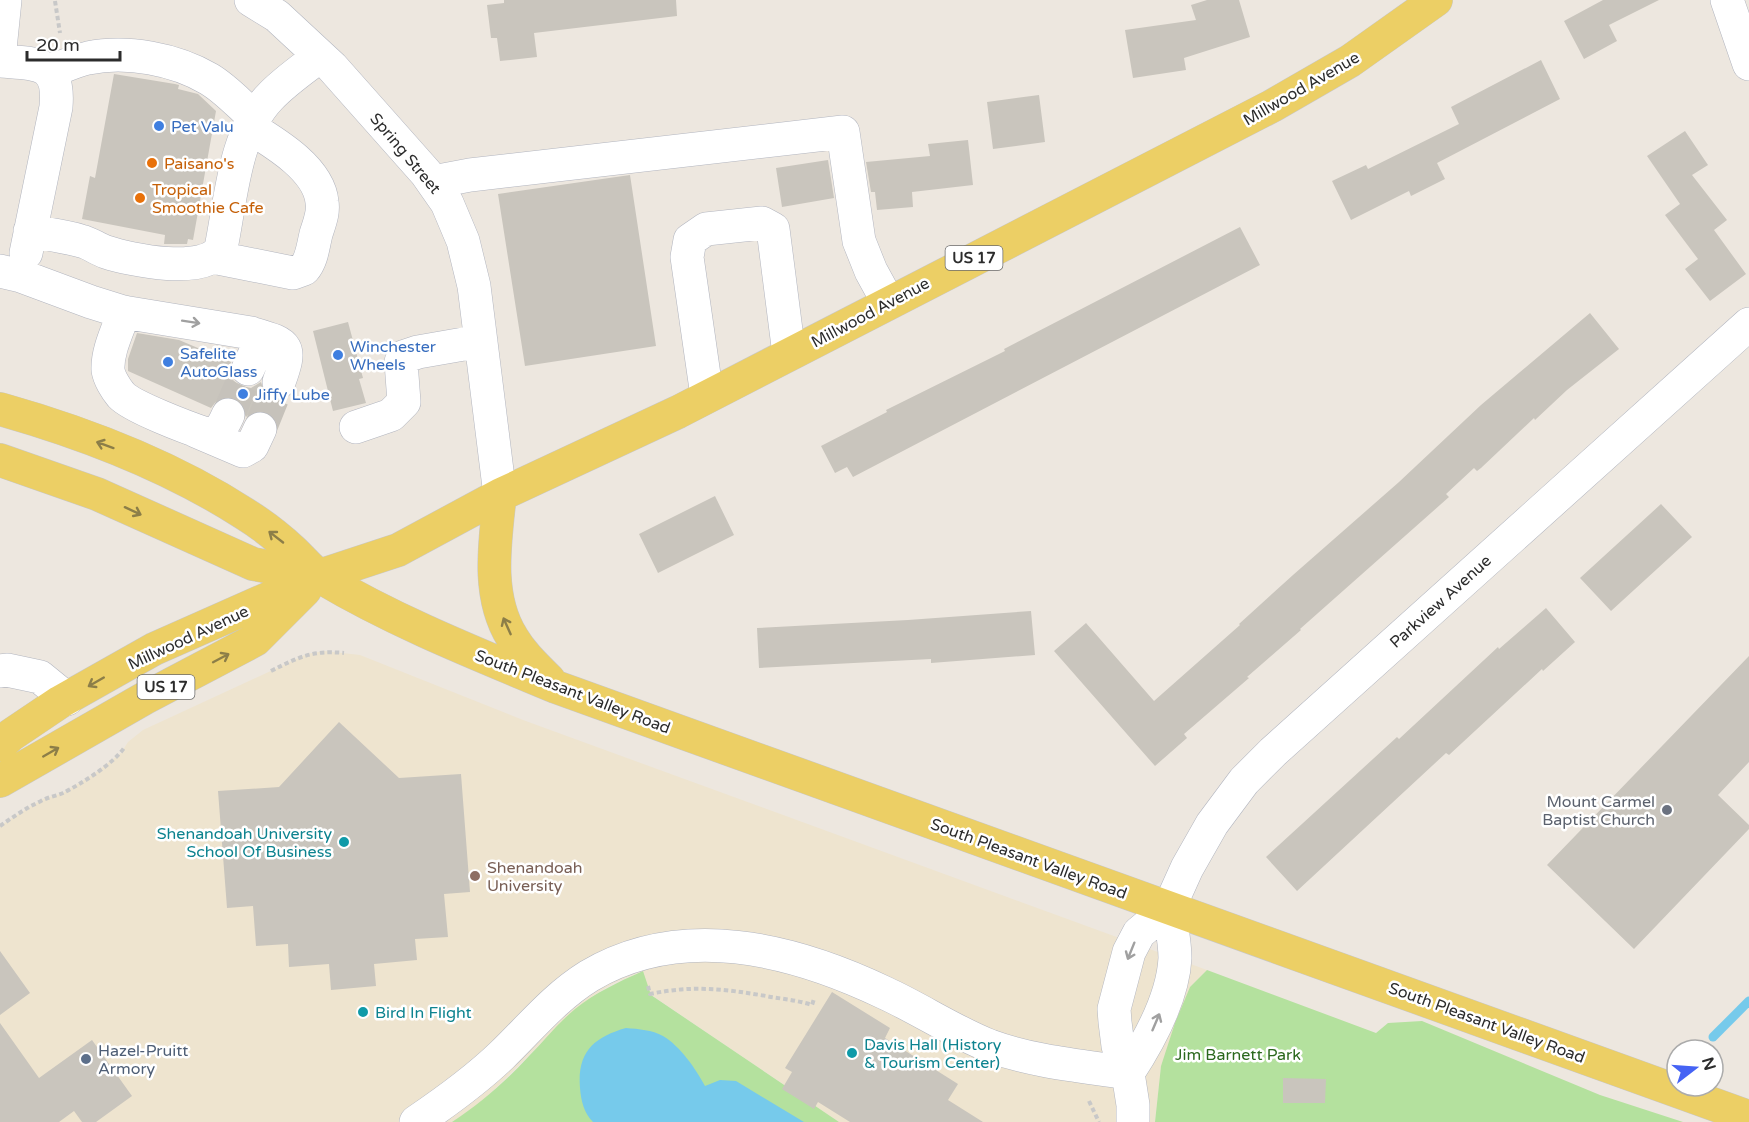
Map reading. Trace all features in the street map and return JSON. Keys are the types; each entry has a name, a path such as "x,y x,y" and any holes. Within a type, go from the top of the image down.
{"main road":[{"name":"Millwood Avenue","path":"0,745 11,735 67,699 154,649 319,576 398,550 500,495 707,396 1272,106 1350,61 1436,0"},
{"name":"South Pleasant Valley Road","path":"0,410 37,420 121,450 194,483 247,515 291,549 319,576 410,625 556,687 1749,1117"},
{"name":"South Pleasant Valley Road","path":"0,460 97,494 253,564 319,576"},
{"path":"500,495 495,544 495,585 502,617 524,655 556,687"},
{"name":"Millwood Avenue","path":"0,781 145,698 255,640 319,576"}],"street":[{"path":"0,49 5,0"},
{"name":"Spring Street","path":"251,0 277,16 320,56 433,182 453,214 472,279 500,495"},
{"path":"1728,0 1746,42"},
{"path":"0,61 40,64 56,57 78,61 96,57 130,56 154,59 183,67 209,79 252,122 289,154 319,189 322,200 322,210 310,259 304,269 293,273 277,272 113,240 82,241 30,231"},
{"path":"209,259 221,248 241,146 252,122 269,97 320,56"},
{"path":"56,57 56,107 30,231 11,274 129,313 234,329 260,336 257,336 260,342 264,376"},
{"path":"433,182 470,175 843,132 859,241 871,271 888,302"},
{"path":"707,396 687,257 690,240 699,232 706,229 762,223 772,229 789,354"},
{"path":"129,313 110,356 108,370 122,396 131,402 230,428"},
{"name":"Parkview Avenue","path":"1169,908 1187,868 1212,824 1244,781 1273,752 1749,324"},
{"path":"356,427 391,415 404,402 401,362 403,357 417,352 481,341"},
{"path":"0,671 7,670 40,677 67,699"},
{"path":"1133,1122 1128,1073 1118,1046 1114,1009 1129,952 1139,933 1169,908"},
{"path":"1128,1073 1147,1044 1171,979 1175,957 1169,908"},
{"path":"416,1122 465,1088 504,1053 538,1017 588,977 637,954 658,949 692,946 753,950 818,964 885,993 989,1045 1018,1054 1128,1073"}],"path":[{"path":"55,1 56,57"},
{"path":"269,671 307,654 324,651 344,653"},
{"path":"0,826 94,774 121,753 128,742"},
{"path":"645,979 651,994 676,989 732,990 812,1005 815,995"},
{"path":"1088,1099 1099,1122"}],"shaded area":[{"name":"Shenandoah University","path":"324,651 360,655 523,720 1207,970 1190,987 1161,1066 1155,1122 839,1122 650,994 642,971 614,983 573,1011 497,1087 473,1109 452,1122 0,1122 0,826 43,799 63,793 94,774 121,753 128,742 143,730 307,654"}],"green space":[{"name":"Jim Barnett Park","path":"1207,970 1376,1033 1388,1023 1422,1021 1600,1095 1683,1122 1155,1122 1161,1066 1175,1023 1190,987"},
{"path":"643,971 651,995 839,1122 452,1122 502,1083 575,1009 607,988"}],"water":[{"path":"626,1028 654,1032 669,1040 687,1058 705,1086 720,1080 736,1081 804,1122 593,1122 585,1111 581,1098 581,1065 590,1048 597,1041"}],"building":[{"path":"504,0 676,0 677,16 534,33 537,57 500,61 497,38 491,38 487,5 504,3"},
{"path":"1207,0 1239,0 1250,37 1184,58 1186,70 1133,78 1125,30 1196,20 1191,5"},
{"path":"1603,0 1659,0 1609,25 1617,41 1584,59 1564,21"},
{"path":"1541,60 1560,99 1437,163 1445,179 1411,196 1409,191 1351,220 1332,181 1366,165 1368,169 1459,124 1451,107"},
{"path":"114,74 179,85 178,89 198,94 216,111 193,240 188,239 187,244 164,244 165,235 82,219 90,176 95,178"},
{"path":"1039,95 1045,142 993,149 987,102"},
{"path":"1685,131 1708,165 1692,175 1727,220 1714,230 1746,274 1710,301 1685,269 1698,259 1665,215 1680,204 1647,156"},
{"path":"968,140 973,185 912,192 913,207 877,210 875,192 871,192 866,162 930,156 928,144"},
{"path":"828,160 834,198 782,207 776,168"},
{"path":"630,175 656,346 525,366 498,194"},
{"path":"1240,227 1260,265 853,477 847,467 835,473 821,446"},
{"path":"1590,313 1619,349 1567,390 1535,420 1534,418 1481,468 1477,471 1474,468 1446,494 1449,497 1184,734 1187,738 1155,766 1054,651 1086,623 1154,701 1399,482 1481,405"},
{"name":"Winchester Wheels","path":"348,322 363,378 359,379 366,403 333,411 313,331"},
{"name":"Safelite AutoGlass","path":"137,333 179,340 231,362 229,372 240,386 251,388 261,382 265,394 272,399 287,398 277,421 268,412 259,410 246,417 244,405 235,398 226,396 218,399 211,408 128,371 128,359"},
{"path":"715,496 734,535 658,573 639,534"},
{"path":"1661,504 1692,537 1611,611 1580,578"},
{"path":"1546,608 1575,642 1543,671 1542,669 1449,755 1446,753 1297,891 1266,857 1498,647 1499,649"},
{"path":"1031,611 1035,655 931,663 931,659 759,668 757,628"},
{"name":"Mount Carmel Baptist Church","path":"1749,656 1749,762 1718,795 1749,825 1749,829 1634,949 1547,865"},
{"name":"Shenandoah University School Of Business","path":"339,722 399,778 461,774 470,892 444,894 448,937 415,939 417,960 374,964 376,986 331,990 329,964 289,967 288,944 256,946 253,906 227,908 218,791 279,787"},
{"path":"0,951 30,993 0,1015"},
{"name":"Davis Hall (History & Tourism Center)","path":"832,992 890,1028 885,1038 958,1084 948,1100 983,1122 850,1122 818,1102 814,1109 782,1089 792,1072 785,1068"},
{"name":"Hazel-Pruitt Armory","path":"0,1023 39,1078 92,1040 132,1096 96,1122 82,1122 74,1111 59,1122 0,1122"},
{"path":"1283,1078 1326,1079 1325,1103 1283,1103"}],"waterway":[{"path":"1713,1037 1749,1001"}],"tunnel":[{"path":"228,415 248,369"},
{"path":"260,429 279,382"}],"place":[{"name":"Pet Valu","path":"159,126"},
{"name":"Paisano's","path":"152,163"},
{"name":"Tropical Smoothie Cafe","path":"140,198"},
{"name":"Winchester Wheels","path":"338,355"},
{"name":"Safelite AutoGlass","path":"168,362"},
{"name":"Jiffy Lube","path":"243,394"},
{"name":"Mount Carmel Baptist Church","path":"1667,810"},
{"name":"Shenandoah University School Of Business","path":"344,842"},
{"name":"Shenandoah University","path":"475,876"},
{"name":"Bird In Flight","path":"363,1012"},
{"name":"Davis Hall (History & Tourism Center)","path":"852,1053"},
{"name":"Hazel-Pruitt Armory","path":"86,1059"}]}
